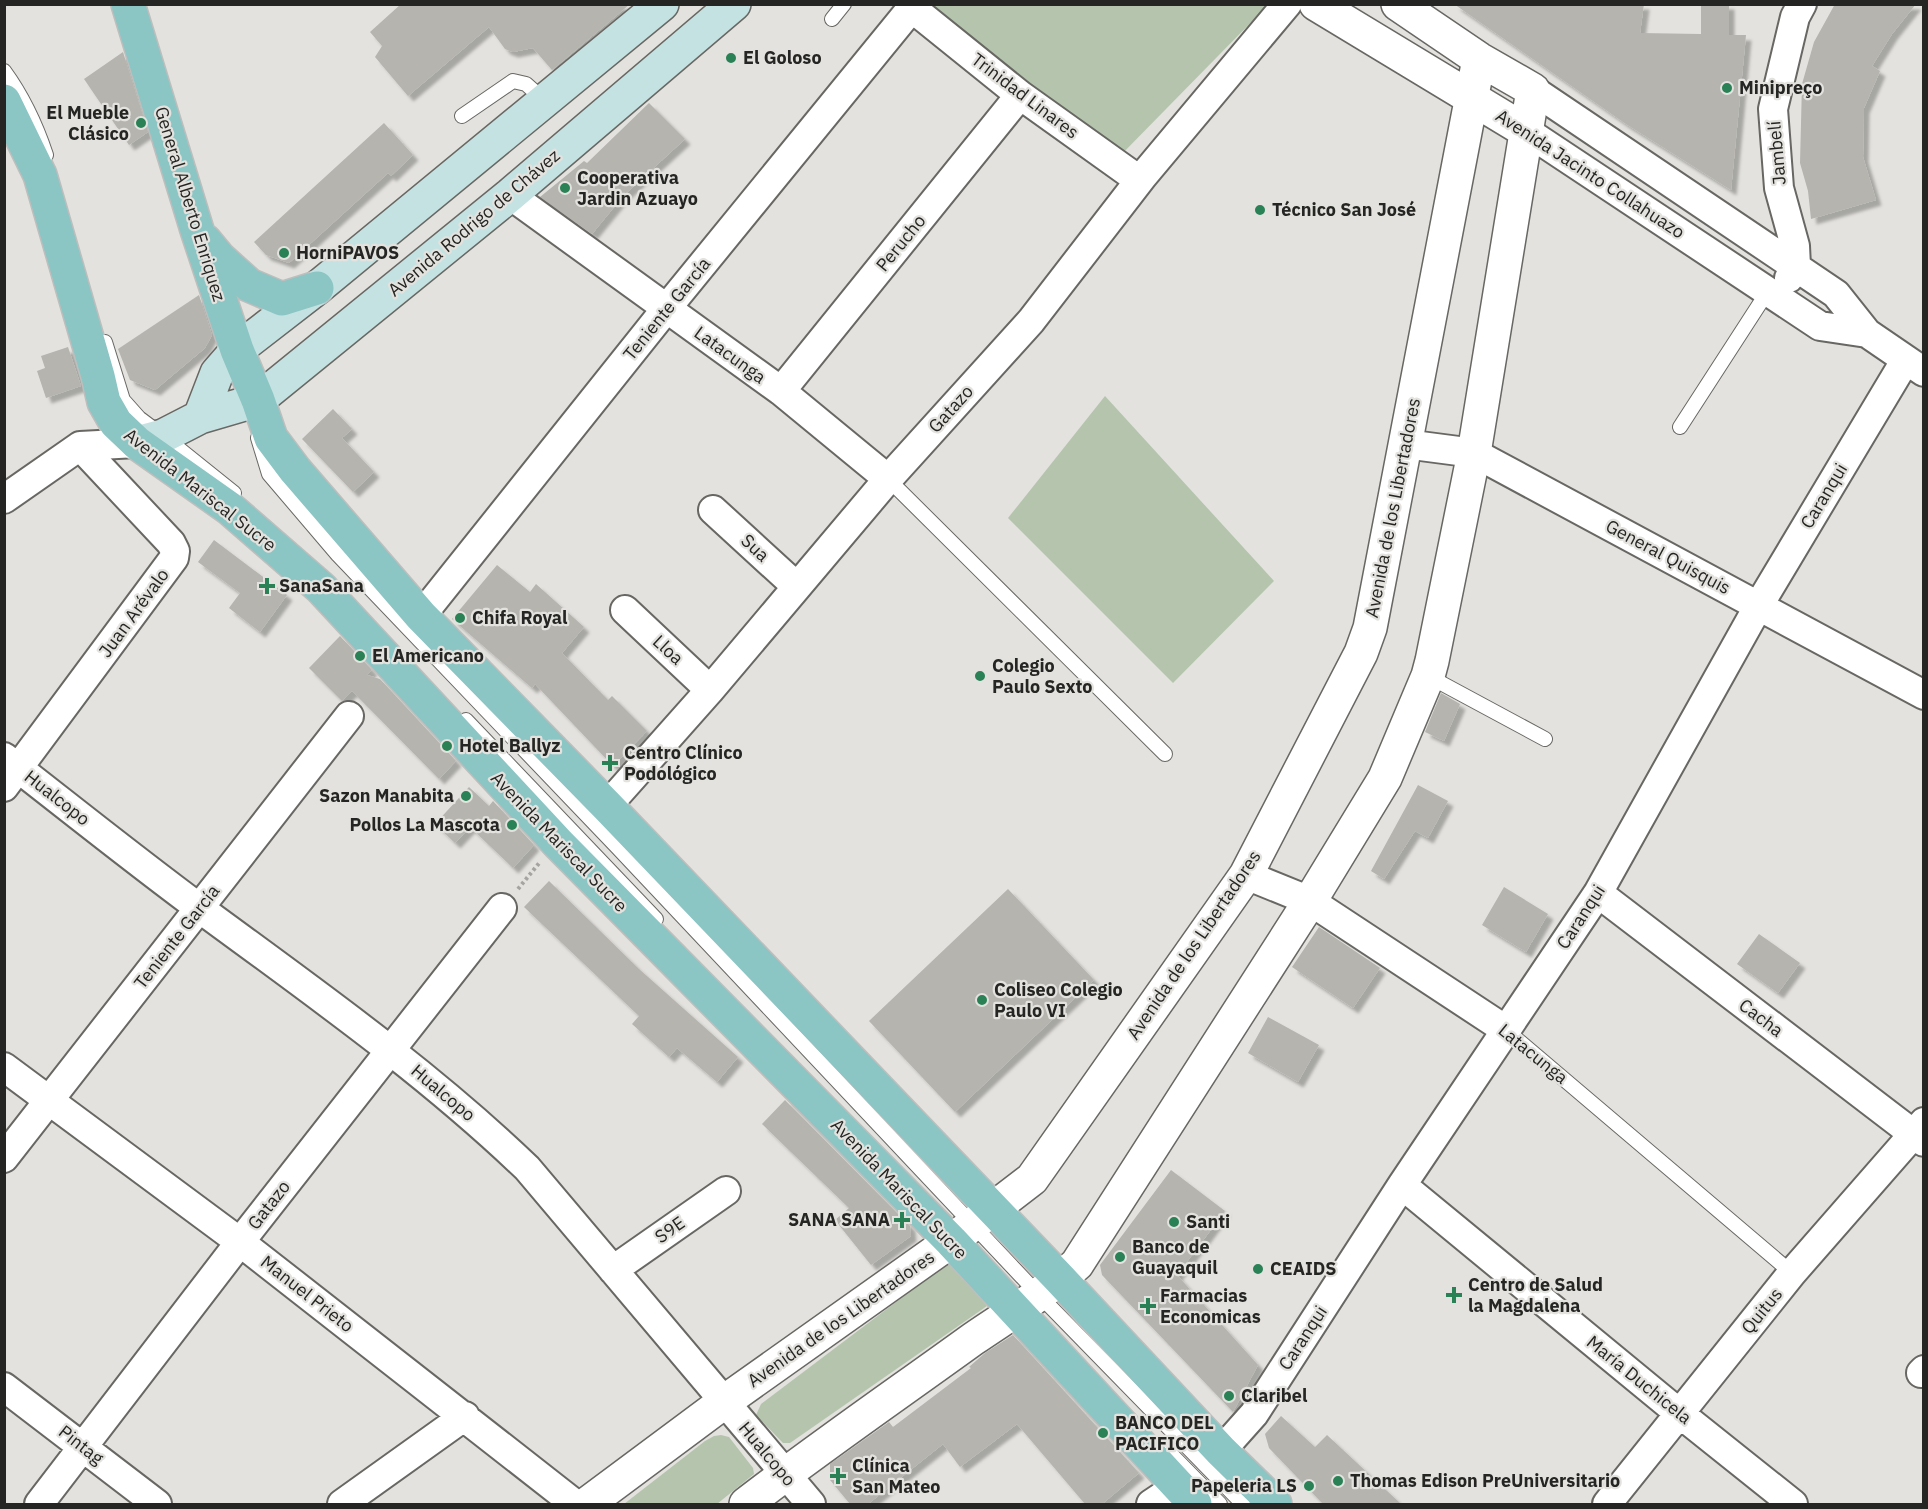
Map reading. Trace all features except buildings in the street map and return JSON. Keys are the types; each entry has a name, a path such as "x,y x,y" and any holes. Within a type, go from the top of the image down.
{"main road":[{"name":"General Alberto Enriquez","path":"128,4 196,230 237,350 258,400"},
{"path":"200,417 217,373 237,350 317,288 662,4"},
{"name":"Avenida Rodrigo de Chávez","path":"150,440 200,417 258,400 510,195 734,4"},
{"name":"Avenida Mariscal Sucre","path":"4,100 40,175 104,402 116,423 150,440 321,588 557,842 969,1228 1034,1297 1221,1451 1275,1504"},
{"path":"196,230 219,258 249,285 282,299 317,288"},
{"name":"Avenida Mariscal Sucre","path":"258,400 271,438 295,470 421,616 607,806 969,1228 1034,1297 1186,1495"}],"street":[{"name":"Gatazo","path":"607,806 710,690 888,479 1031,321 1139,180 1287,4"},
{"name":"Avenida Jacinto Collahuazo","path":"1316,4 1526,131 1820,326 1867,333"},
{"name":"Avenida Jacinto Collahuazo","path":"1398,4 1479,58 1533,90 1836,294 1867,333 1914,366"},
{"name":"Jambelí","path":"1796,266 1795,246 1779,188 1773,109 1795,17 1802,4"},
{"name":"Trinidad Linares","path":"914,6 1020,95 1139,180"},
{"name":"Teniente García","path":"421,616 666,309 914,6"},
{"name":"Avenida de los Libertadores","path":"587,1504 724,1402 969,1228 1032,1179 1246,875 1361,653 1370,628 1479,58"},
{"path":"746,1504 1077,1264 1310,901 1385,778 1428,676 1474,453 1533,90"},
{"name":"Perucho","path":"781,391 1020,95"},
{"name":"Latacunga","path":"510,195 781,391 888,479"},
{"path":"1773,295 1796,266"},
{"name":"Caranqui","path":"1221,1451 1254,1414 1402,1185 1598,893 1759,605 1914,366"},
{"path":"4,499 80,446 150,440"},
{"name":"General Quisquis","path":"1405,444 1474,453 1923,695"},
{"name":"Juan Arévalo","path":"9,770 174,558 175,551 171,543 80,446"},
{"name":"Sua","path":"713,510 796,586"},
{"name":"Lloa","path":"625,610 710,690"},
{"name":"Teniente García","path":"4,1158 349,716"},
{"name":"Hualcopo","path":"9,770 391,1050 489,1132 527,1168 784,1475 811,1504"},
{"name":"Latacunga","path":"1246,875 1310,901 1506,1030"},
{"name":"Cacha","path":"1598,893 1920,1133"},
{"name":"Gatazo","path":"39,1504 240,1242 502,908"},
{"name":"Manuel Prieto","path":"4,1067 240,1242 575,1504"},
{"name":"Quitus","path":"1607,1504 1792,1273 1920,1133"},
{"name":"María Duchicela","path":"1402,1185 1793,1504"},
{"name":"S9E","path":"613,1270 726,1191"},
{"name":"Pintag","path":"4,1387 157,1504"},
{"path":"342,1504 465,1416"},
{"path":"1151,1504 1186,1495"}],"lane":[{"path":"832,19 844,4"},
{"path":"4,71 18,90 38,132 78,257"},
{"path":"462,116 513,81 525,84 544,100"},
{"path":"1680,428 1773,295"},
{"path":"102,334 123,400 138,418 150,440 247,503"},
{"path":"258,400 257,437 269,474 338,555 600,829 969,1228"},
{"path":"888,479 1165,754"},
{"path":"310,561 400,653"},
{"path":"1428,676 1545,739"},
{"path":"457,712 666,930"},
{"path":"755,1023 969,1228"},
{"name":"Latacunga","path":"1506,1030 1792,1273"},
{"path":"1034,1297 1107,1389"},
{"path":"1034,1297 1244,1504"},
{"path":"1149,1432 1220,1504"}],"path":[{"path":"502,908 557,842"}],"green space":[{"path":"936,4 1268,5 1116,160 929,14"},
{"path":"1105,396 1274,581 1173,683 1008,518"},
{"path":"949,1262 987,1306 790,1443 783,1443 756,1415 761,1404"},
{"path":"721,1435 729,1437 753,1468 754,1474 717,1504 624,1504 705,1441"}],"place":[{"name":"El Goloso","path":"731,58"},
{"name":"Minipreço","path":"1727,88"},
{"name":"El Mueble Clásico","path":"141,123"},
{"name":"Cooperativa Jardin Azuayo","path":"565,188"},
{"name":"Técnico San José","path":"1260,210"},
{"name":"HorniPAVOS","path":"284,253"},
{"name":"SanaSana","path":"267,586"},
{"name":"Chifa Royal","path":"460,618"},
{"name":"El Americano","path":"360,656"},
{"name":"Colegio Paulo Sexto","path":"980,676"},
{"name":"Hotel Ballyz","path":"447,746"},
{"name":"Centro Clínico Podológico","path":"610,763"},
{"name":"Sazon Manabita","path":"466,796"},
{"name":"Pollos La Mascota","path":"512,825"},
{"name":"Coliseo Colegio Paulo VI","path":"982,1000"},
{"name":"SANA SANA","path":"902,1220"},
{"name":"Santi","path":"1174,1222"},
{"name":"Banco de Guayaquil","path":"1120,1257"},
{"name":"CEAIDS","path":"1258,1269"},
{"name":"Centro de Salud la Magdalena","path":"1454,1295"},
{"name":"Farmacias Economicas","path":"1148,1306"},
{"name":"Claribel","path":"1229,1396"},
{"name":"BANCO DEL PACIFICO","path":"1103,1433"},
{"name":"Clínica San Mateo","path":"838,1476"},
{"name":"Thomas Edison PreUniversitario","path":"1338,1481"},
{"name":"Papeleria LS","path":"1309,1486"}]}
